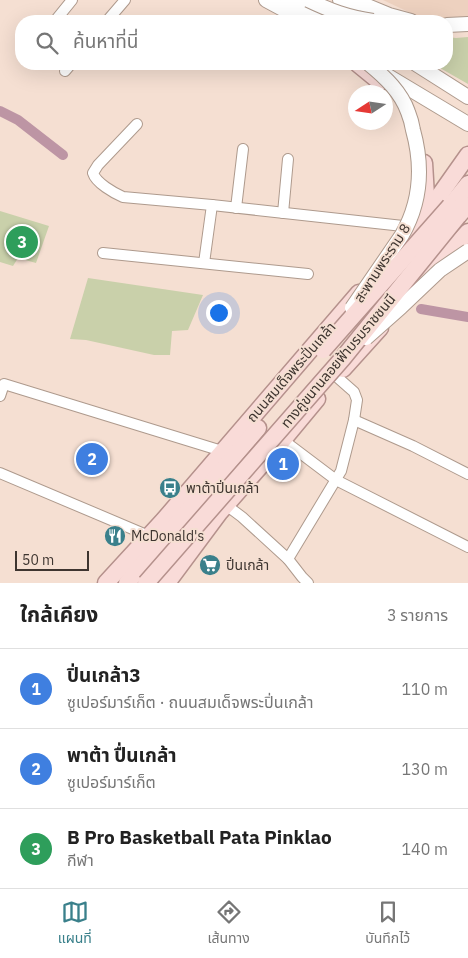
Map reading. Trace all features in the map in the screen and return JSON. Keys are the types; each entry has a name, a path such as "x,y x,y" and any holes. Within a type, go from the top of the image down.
{"main road":[{"path":"259,0 285,15"},
{"path":"266,0 293,15"},
{"path":"288,0 311,15"},
{"path":"308,0 343,15"},
{"path":"345,1 348,15"},
{"path":"345,1 356,15"},
{"path":"345,1 376,15"},
{"path":"345,1 386,15"},
{"path":"453,25 468,24"},
{"path":"453,31 468,31"},
{"path":"366,70 383,84 405,110 419,139 424,157 427,213"},
{"name":"สะพานพระราม 8","path":"324,350 405,229 412,215 418,188 419,157 408,111 397,92 376,70"},
{"path":"379,70 468,124"},
{"path":"425,70 468,97"},
{"name":"ถนนสมเด็จพระปิ่นเกล้า","path":"106,583 416,228 468,155"},
{"name":"ทางคู่ขนานลอยฟ้าบรมราชชนนี","path":"127,583 324,350 468,184"},
{"name":"ทางคู่ขนานลอยฟ้าบรมราชชนนี","path":"146,583 343,358 468,205"},
{"path":"154,583 283,440 410,292 468,232"},
{"path":"452,249 468,243"},
{"path":"343,358 401,308 440,270 468,251"},
{"path":"381,266 389,261 397,260 408,265 414,273 410,292"},
{"path":"167,583 222,509"},
{"path":"119,583 162,521"}],"street":[{"path":"60,15 72,0"},
{"path":"112,15 125,0"},
{"path":"138,124 98,165 93,173 95,177 112,191 123,197 416,228"},
{"path":"236,208 243,149"},
{"path":"283,213 288,160"},
{"path":"204,263 212,205"},
{"path":"103,253 308,274"},
{"path":"288,559 341,471 357,400 354,392 337,377"},
{"path":"0,396 4,384 222,452"},
{"path":"354,420 413,446 468,474"},
{"path":"283,440 336,480 468,547"},
{"path":"0,473 149,536"},
{"path":"222,509 242,517 288,559 308,583"}],"shaded area":[{"path":"383,0 468,0 468,20 453,20 453,15 415,15"}],"green space":[{"path":"468,37 468,84 444,70 453,70 453,38"},
{"path":"0,211 49,226 36,263 18,258 13,266 0,262"},
{"path":"88,278 203,295 188,330 172,331 170,355 154,355 86,340 70,339"}],"waterway":[{"path":"0,111 18,120 63,155"},
{"path":"421,309 468,317"}],"place":[{"name":"B Pro Basketball Pata Pinklao","path":"22,242"},
{"name":"พาต้า ปื่นเกล้า","path":"92,459"},
{"name":"ปิ่นเกล้า3","path":"283,464"},
{"name":"พาต้าปิ่นเกล้า","path":"170,488"},
{"name":"McDonald's","path":"115,536"},
{"name":"ปิ่นเกล้า","path":"210,565"}]}
